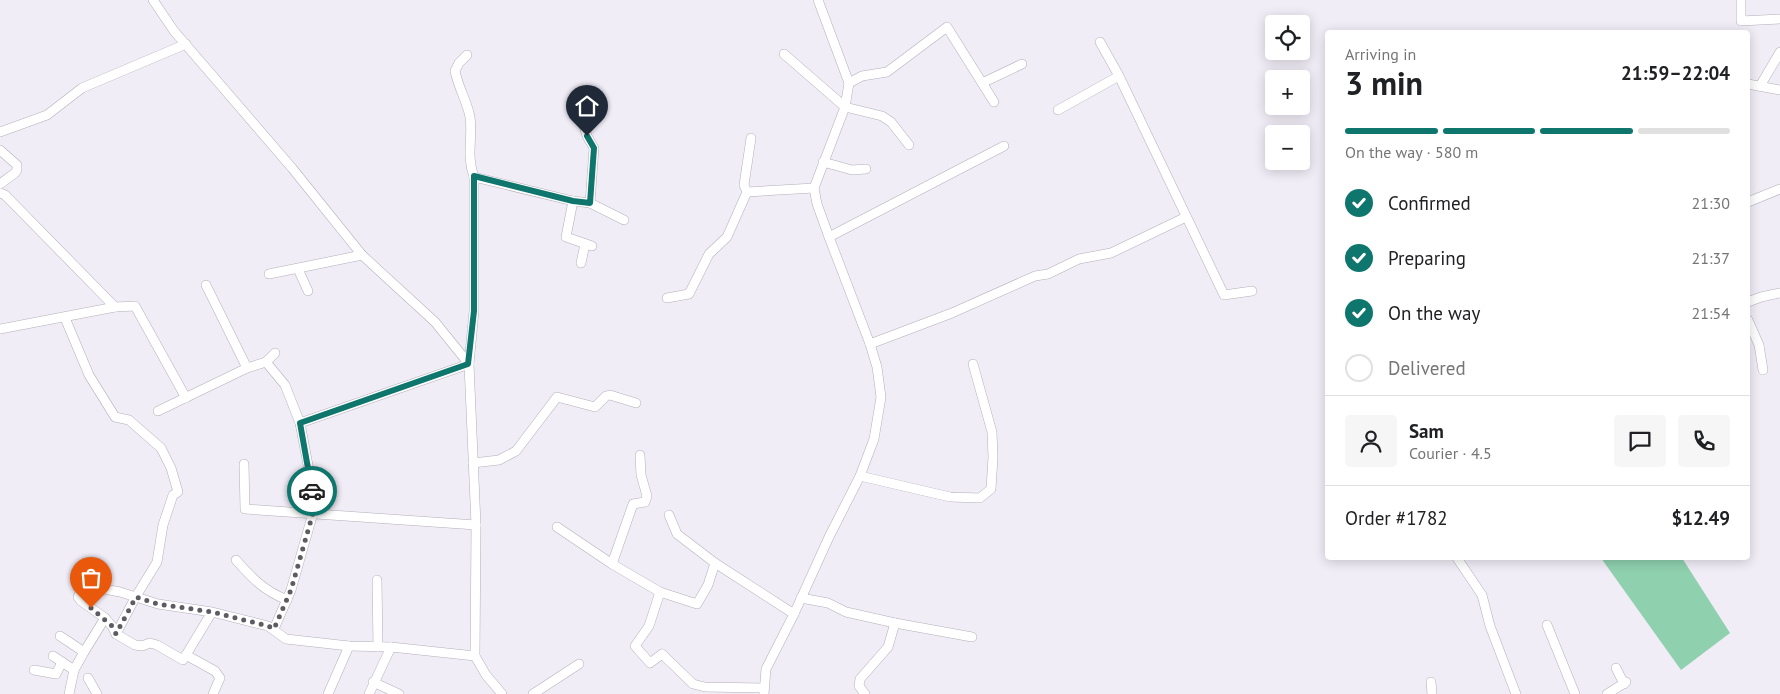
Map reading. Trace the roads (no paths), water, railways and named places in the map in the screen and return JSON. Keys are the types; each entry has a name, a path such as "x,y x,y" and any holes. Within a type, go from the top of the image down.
{"street":[{"path":"153,0 174,31 292,168 362,255 435,322 468,364"},
{"path":"660,592 649,626 634,646 650,663 662,654 693,684 705,687 764,691 766,669 794,614 829,536 860,476 874,439 880,397 877,367 870,344 828,237 817,204 814,188 845,107 850,84 818,0"},
{"path":"1741,0 1741,21 1780,20"},
{"path":"850,84 862,76 887,72 948,27 994,102"},
{"path":"1100,42 1119,76 1224,295 1252,291"},
{"path":"0,132 46,115 82,88 186,44"},
{"path":"1760,86 1780,52"},
{"path":"784,54 845,107 882,116 890,122 909,145"},
{"path":"467,55 459,63 455,72 470,118 471,168 474,176 474,311 468,364 476,525 475,656 486,675 502,694"},
{"path":"982,83 1022,64"},
{"path":"1058,110 1119,76"},
{"path":"1750,84 1780,90"},
{"path":"582,119 587,136 594,148 590,203"},
{"path":"667,298 689,294 710,254 727,237 747,192 744,185 751,138"},
{"path":"828,237 1004,146"},
{"path":"0,150 17,165 15,174 0,184"},
{"path":"823,162 852,170 866,169"},
{"path":"474,176 573,201 590,203 624,220"},
{"path":"747,192 814,188"},
{"path":"1750,201 1780,189"},
{"path":"0,193 115,307"},
{"path":"573,201 566,237 589,245 581,263"},
{"path":"870,344 952,313 1035,276 1048,274 1079,259 1111,253 1186,217"},
{"path":"269,274 362,255"},
{"path":"298,269 308,291"},
{"path":"206,285 247,368"},
{"path":"1750,301 1780,292"},
{"path":"0,329 115,307 135,306 186,398"},
{"path":"65,318 89,375 115,417 129,420 161,448 171,468 178,492 173,495 163,525 157,562 116,634"},
{"path":"1750,325 1759,345 1763,370"},
{"path":"158,411 247,368 266,362 275,353"},
{"path":"266,362 285,385 300,423 312,486 313,513 291,590 274,629"},
{"path":"300,423 468,364"},
{"path":"860,476 950,497 980,498 990,489 993,458 992,432 973,364"},
{"path":"473,463 499,460 516,451 557,397 595,408 606,396 610,395 636,403"},
{"path":"612,564 633,504 645,502 647,496 641,476 640,455"},
{"path":"244,464 245,508 476,525"},
{"path":"669,515 677,534 715,563 794,614"},
{"path":"557,527 612,564 660,592 697,604 708,586 715,563"},
{"path":"236,560 257,584 270,593 287,600"},
{"path":"1459,560 1482,595 1490,626 1516,694"},
{"path":"377,580 378,647"},
{"path":"212,612 183,660 157,645 150,643 142,646 136,645 116,634 105,618 78,597 84,585 120,592 158,604 212,612 268,626 286,639 475,656"},
{"path":"801,598 828,603 846,612 894,623 972,637"},
{"path":"69,694 74,670 105,618"},
{"path":"865,694 859,686 860,679 888,646 894,623"},
{"path":"1547,625 1575,694"},
{"path":"60,636 84,652"},
{"path":"328,694 349,646"},
{"path":"369,694 391,647"},
{"path":"186,655 214,672 220,678 214,694"},
{"path":"53,656 74,670"},
{"path":"34,670 56,674 62,662"},
{"path":"533,694 579,664"},
{"path":"1607,694 1625,683 1616,668"},
{"path":"88,678 97,694"},
{"path":"373,682 398,694"},
{"path":"1431,682 1432,694"}]}
